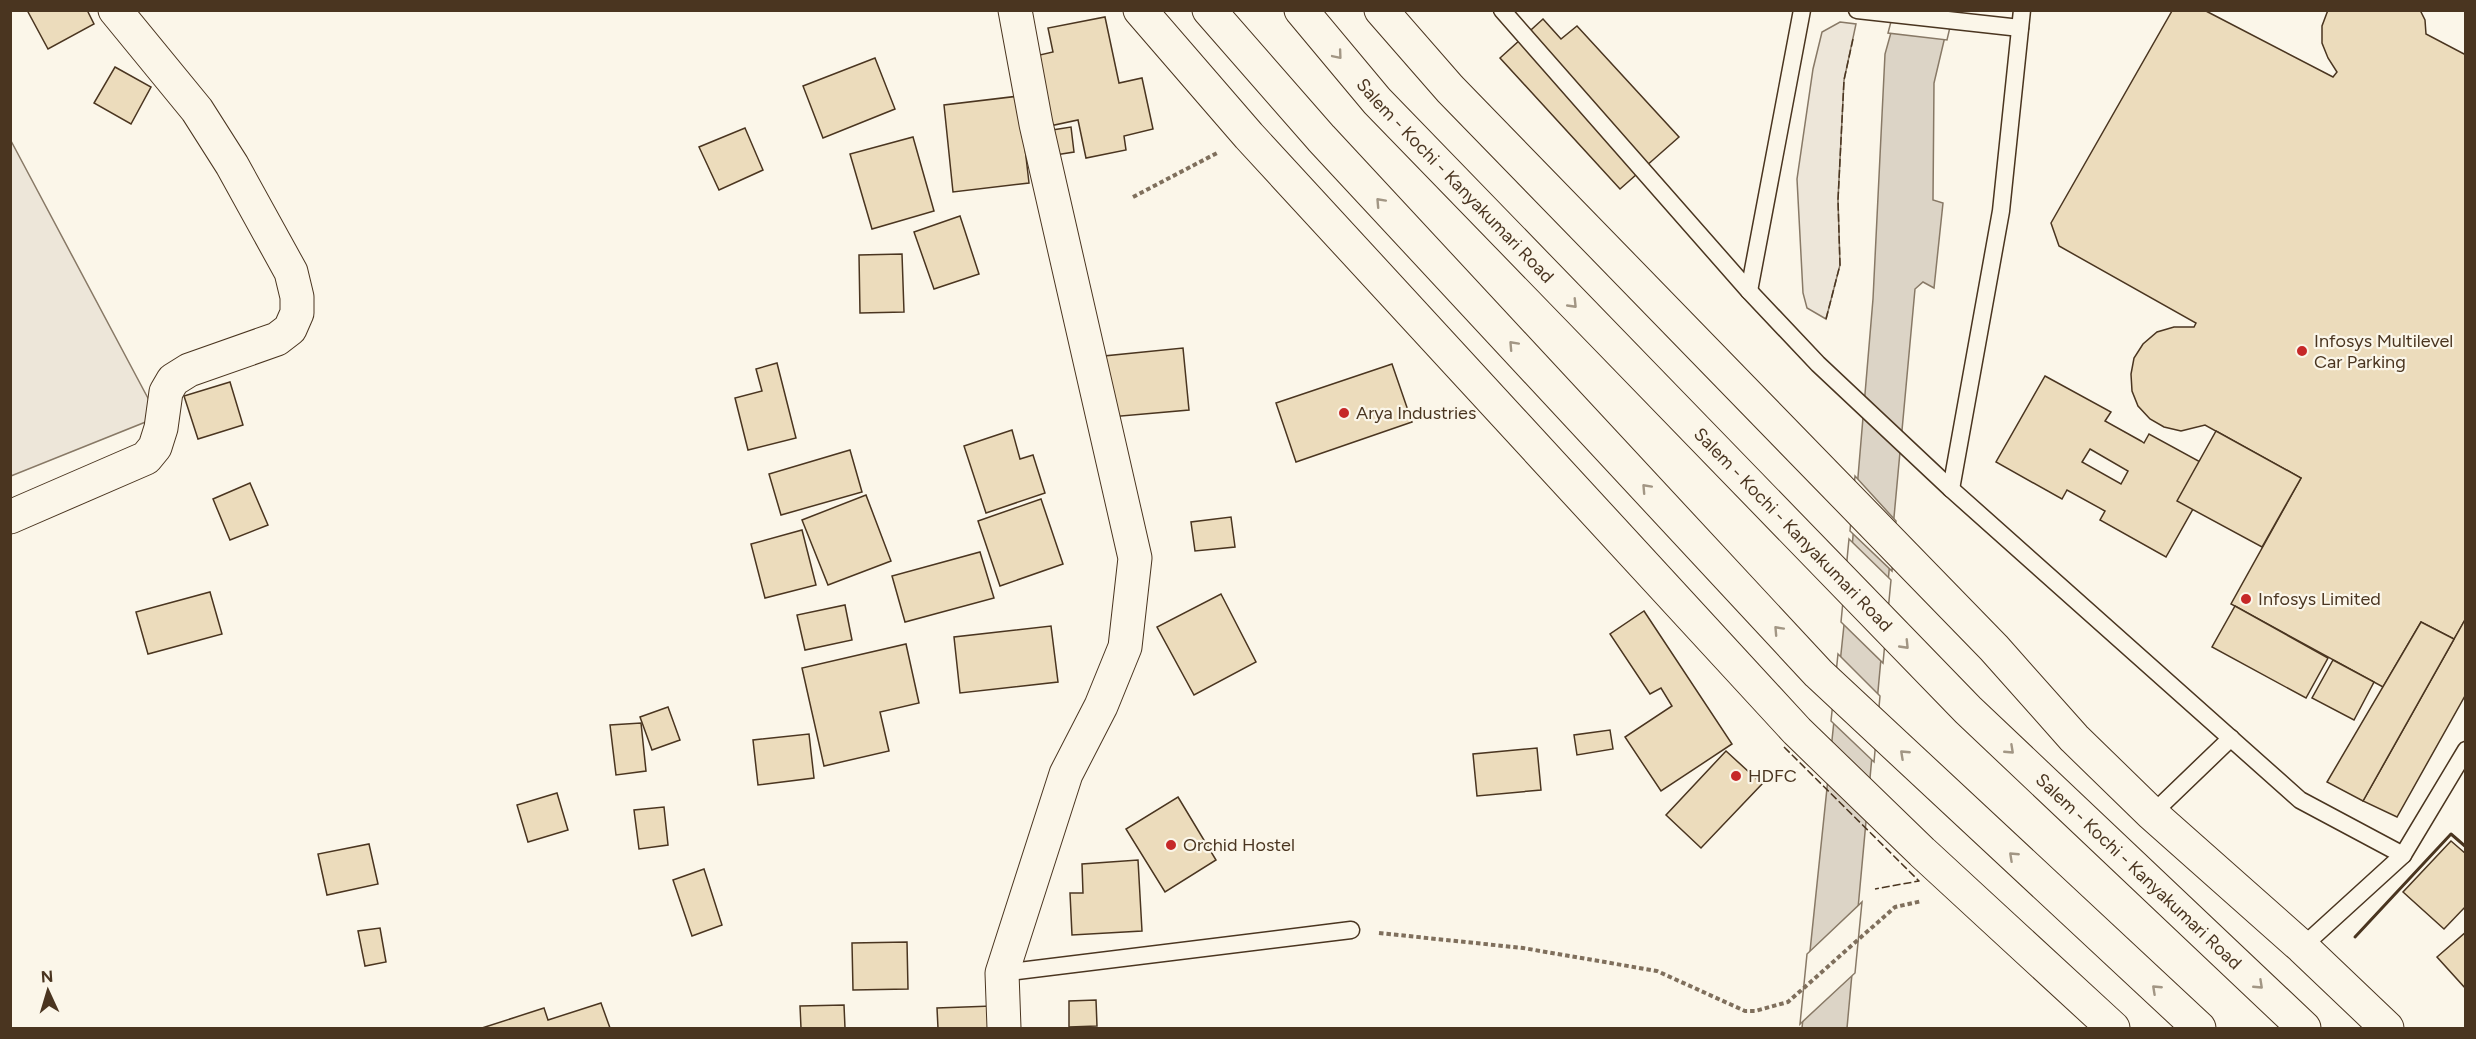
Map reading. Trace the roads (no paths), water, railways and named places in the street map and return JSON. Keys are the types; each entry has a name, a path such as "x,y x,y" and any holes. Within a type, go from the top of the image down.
{"main road":[{"path":"10,517 146,458 155,447 161,428 166,392 173,380 189,370 277,339 290,329 297,313 297,297 291,272 232,165 197,110 115,10"},
{"path":"1004,1029 1002,973 1066,774 1101,706 1125,647 1135,558 1036,124 1015,10"},
{"path":"1140,10 1249,136 1797,731 1922,852 2113,1029"},
{"path":"1209,10 1329,146 1818,673 2199,1029"},
{"name":"Salem - Kochi - Kanyakumari Road","path":"1301,10 1377,101 1968,710 2304,1029"},
{"path":"1381,10 1450,89 1994,648 2074,738 2152,814 2302,947 2387,1029"}],"lane":[{"path":"1502,10 1749,291 1818,364 1951,489 2300,800 2403,855"},
{"path":"1749,291 1802,10"},
{"path":"1951,489 2001,211 2022,10"},
{"path":"1864,11 2020,28"},
{"path":"2152,814 2232,738"},
{"path":"2302,947 2403,855 2466,750"},
{"path":"1002,973 1351,930"}],"place":[{"name":"Infosys Multilevel Car Parking","path":"2302,351"},
{"name":"Arya Industries","path":"1344,413"},
{"name":"Infosys Limited","path":"2246,599"},
{"name":"HDFC","path":"1736,776"},
{"name":"Orchid Hostel","path":"1171,845"}]}
